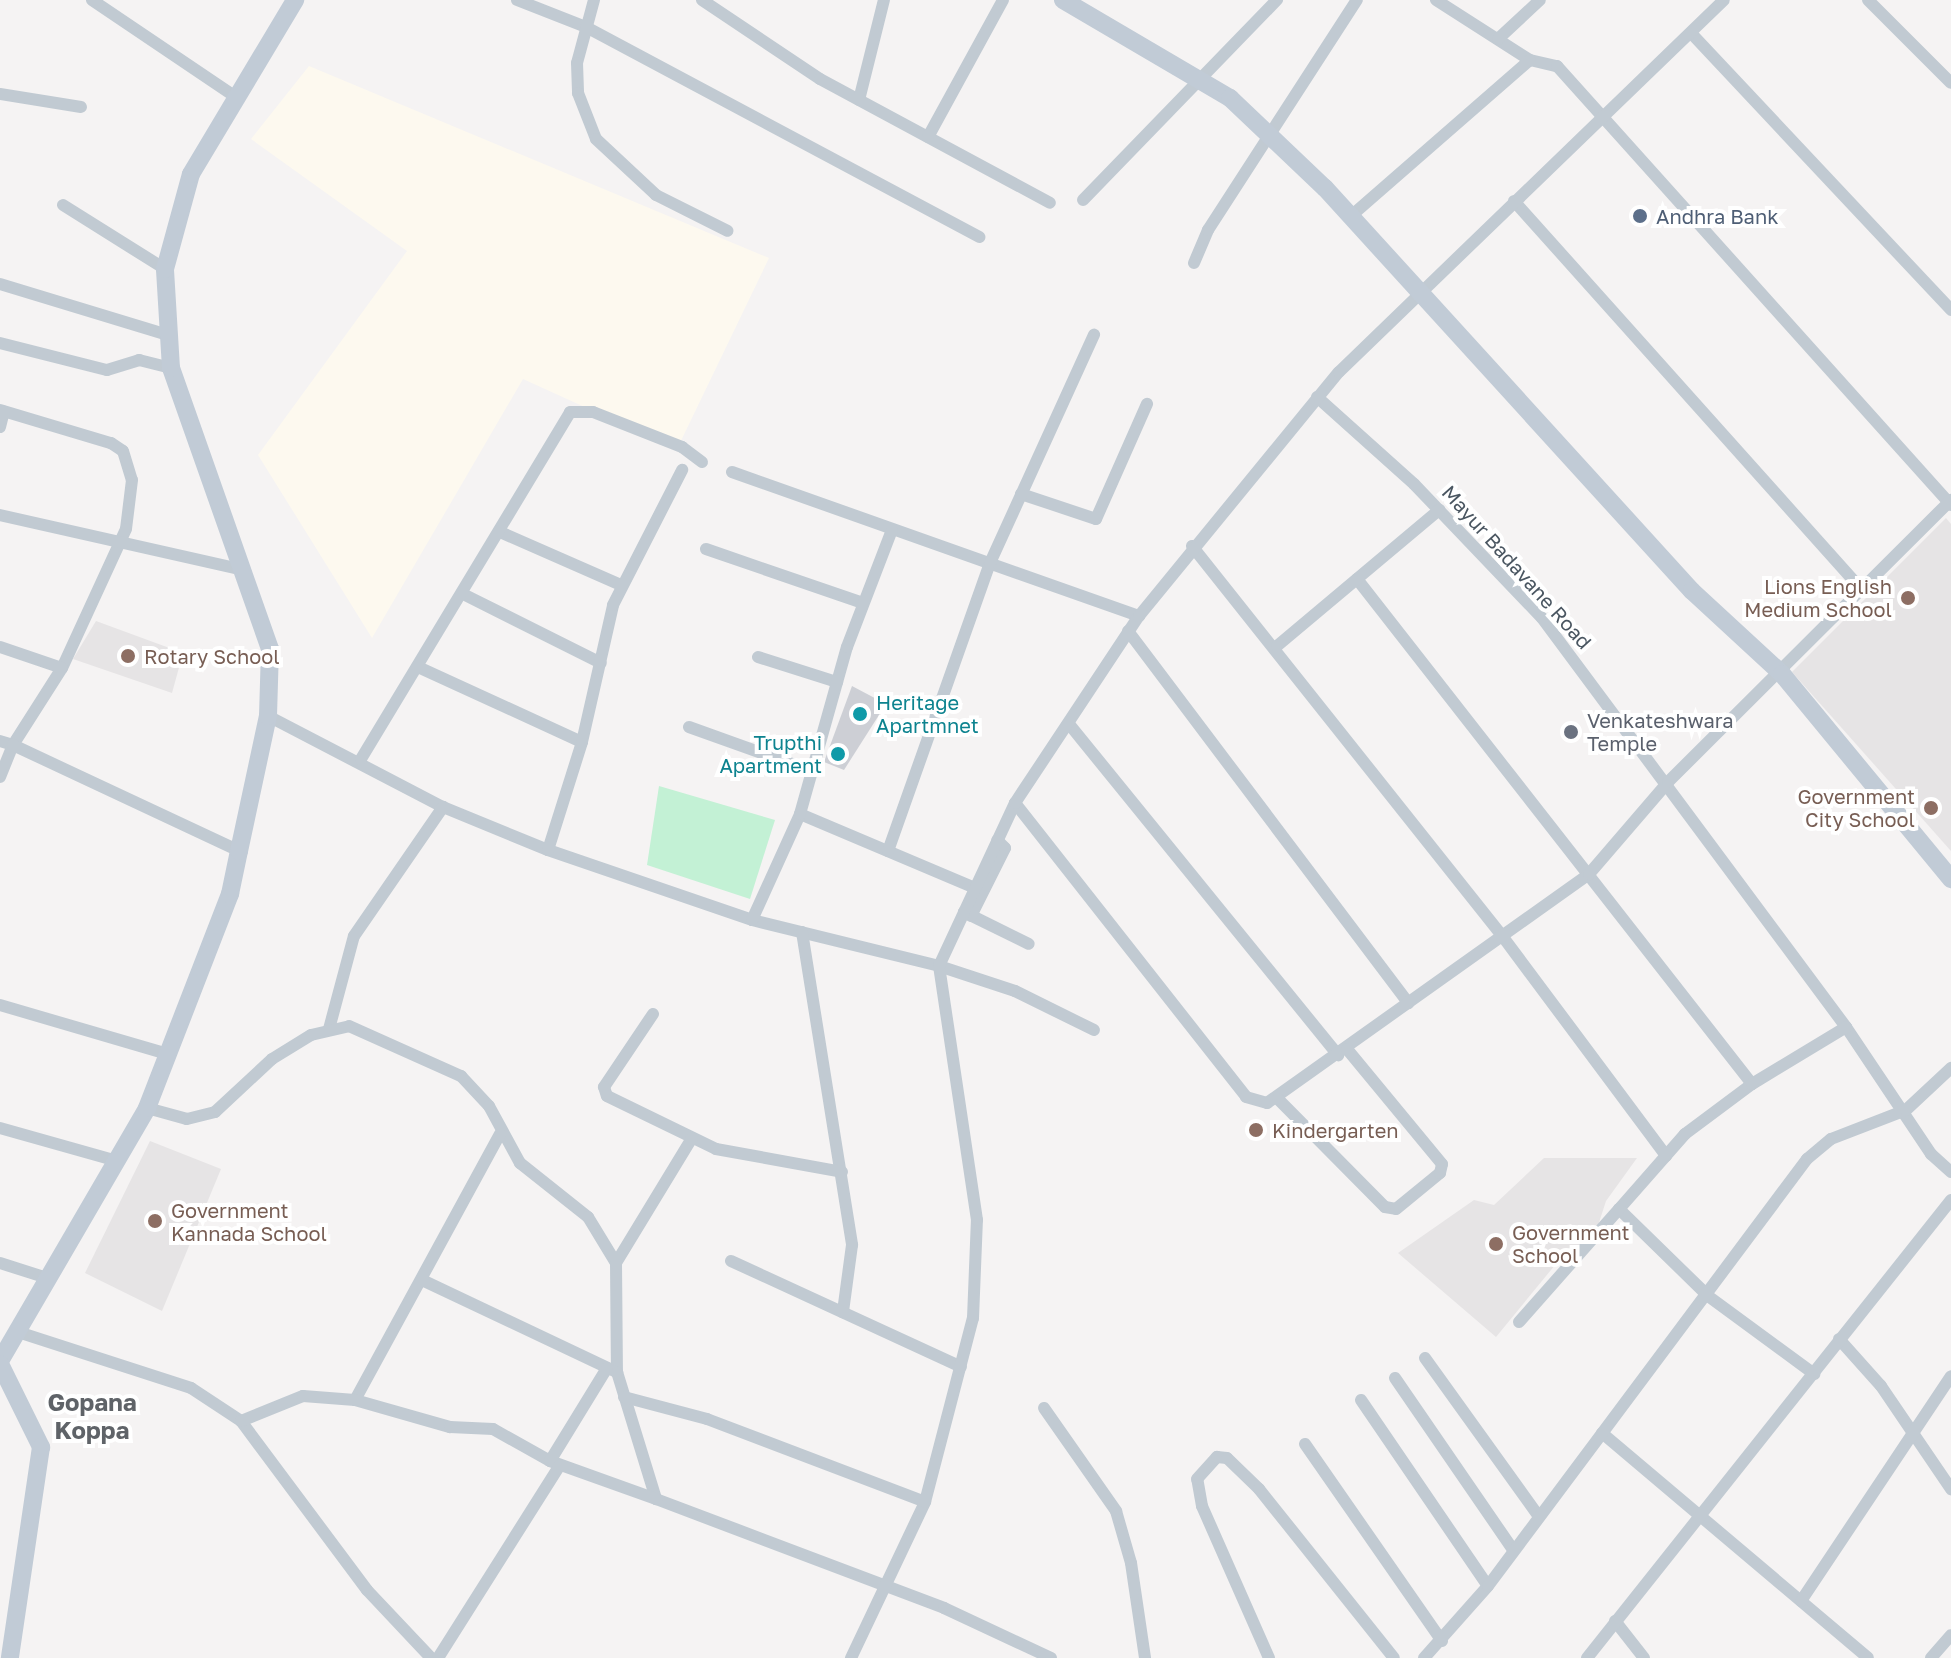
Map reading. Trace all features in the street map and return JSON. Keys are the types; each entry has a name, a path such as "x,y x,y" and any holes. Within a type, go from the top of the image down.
{"street":[{"path":"10,1658 41,1447 0,1362 114,1160 147,1108 230,894 268,716 270,649 171,368 165,334 165,269 184,190 295,0"},
{"path":"517,0 586,27 979,237"},
{"path":"594,0 577,63 586,121 610,155 656,195 728,231"},
{"path":"702,0 859,100 1050,203"},
{"path":"859,100 884,0"},
{"path":"928,137 1003,0"},
{"path":"1063,0 1201,81 1270,135 1351,216 1692,591 1782,674 1951,879"},
{"path":"1194,263 1208,230 1357,0"},
{"path":"1015,803 1246,1097 1256,1104 1278,1099 1589,874 1668,782 1782,674 1950,502 1605,115 1557,66 1530,60 1436,0"},
{"path":"1498,39 1540,0"},
{"path":"967,914 975,888 1015,803 1128,631 1192,546 1317,397 1424,295 1514,201 1724,0"},
{"path":"1868,0 1950,80"},
{"path":"96,1 239,99"},
{"path":"1083,200 1201,81 1269,2"},
{"path":"1691,33 1951,310"},
{"path":"1351,216 1530,60"},
{"path":"0,94 81,107"},
{"path":"1514,201 1862,590"},
{"path":"63,205 165,269"},
{"path":"0,284 165,334"},
{"path":"888,851 990,563 1094,335"},
{"path":"0,343 107,370 139,360 171,368"},
{"name":"Mayur Badavane Road","path":"1317,397 1439,510 1542,618 1668,782 1846,1027 1906,1110 1931,1154 1951,1172"},
{"path":"1021,494 1096,519 1147,404"},
{"path":"361,759 575,409 682,447 702,462"},
{"path":"0,427 2,411 123,451 132,480 120,543 62,668 13,745 0,777"},
{"path":"548,850 582,742 621,585 682,470"},
{"path":"732,472 1139,616"},
{"path":"1277,646 1439,510"},
{"path":"0,515 240,569"},
{"path":"752,920 800,814 837,682 863,603 892,530"},
{"path":"500,532 621,585"},
{"path":"1192,546 1277,646 1503,937 1666,1156"},
{"path":"706,549 863,603"},
{"path":"1357,579 1752,1084"},
{"path":"463,594 601,663"},
{"path":"1128,631 1408,1003"},
{"path":"0,647 62,668"},
{"path":"758,657 837,682"},
{"path":"418,667 582,742"},
{"path":"268,716 361,759 443,807 548,850 752,920 939,966 1015,991 1094,1030"},
{"path":"1069,724 1342,1052 1442,1164 1440,1173 1396,1209 1385,1207 1278,1099"},
{"path":"689,727 812,771"},
{"path":"0,741 239,851"},
{"path":"329,1029 354,936 443,807"},
{"path":"800,814 975,888"},
{"path":"851,1658 882,1584 925,1502 977,1293 977,1220 939,966 1005,848 997,840"},
{"path":"967,914 1029,944"},
{"path":"802,932 842,1172 853,1265 843,1312"},
{"path":"0,1005 168,1054"},
{"path":"653,1014 604,1092 692,1138 842,1172"},
{"path":"147,1108 187,1119 215,1112 272,1059 329,1029 349,1026 461,1076 489,1106 500,1134 533,1177 588,1217 616,1263"},
{"path":"1519,1322 1685,1134 1752,1084 1846,1027"},
{"path":"1424,1658 1488,1586 1538,1515 1708,1296 1807,1159 1831,1139 1906,1110 1951,1068"},
{"path":"0,1128 114,1160"},
{"path":"355,1400 500,1134"},
{"path":"656,1499 624,1397 612,1370 616,1263 692,1138"},
{"path":"1587,1658 1951,1200"},
{"path":"1619,1209 1708,1296 1814,1374"},
{"path":"731,1261 961,1367"},
{"path":"0,1263 47,1278"},
{"path":"422,1280 612,1370"},
{"path":"18,1332 191,1388 241,1421 415,1654 431,1658"},
{"path":"1839,1339 1881,1386 1951,1489"},
{"path":"1425,1358 1538,1515"},
{"path":"438,1658 612,1370"},
{"path":"1801,1601 1951,1376"},
{"path":"1395,1378 1513,1550"},
{"path":"241,1421 303,1396 355,1400 450,1427 493,1429 555,1463 882,1584 1051,1658"},
{"path":"624,1397 707,1419 925,1502"},
{"path":"1361,1400 1488,1586"},
{"path":"1044,1408 1116,1511 1131,1563 1145,1658"},
{"path":"1602,1433 1697,1519 1868,1658"},
{"path":"1305,1444 1442,1641"},
{"path":"1269,1658 1202,1506 1197,1479 1217,1457 1227,1458 1259,1489 1394,1658"},
{"path":"1615,1621 1644,1658"},
{"path":"1931,1658 1951,1635"}],"shaded area":[{"path":"309,66 769,258 677,449 523,379 372,638 258,455 407,251 251,139"},
{"name":"Lions English Medium School","path":"1946,518 1951,524 1951,851 1792,672"},
{"name":"Rotary School","path":"96,621 183,653 172,693 73,659"},
{"name":"Government Kannada School","path":"150,1141 221,1169 162,1311 85,1273"},
{"name":"Government School","path":"1544,1158 1637,1158 1606,1201 1593,1241 1569,1248 1496,1337 1398,1253 1474,1200 1494,1205"}],"green space":[{"path":"659,786 775,820 750,899 647,865"}],"building":[{"path":"852,686 886,704 844,770 824,762"}],"place":[{"name":"Andhra Bank","path":"1640,216"},
{"name":"Lions English Medium School","path":"1908,598"},
{"name":"Rotary School","path":"128,656"},
{"name":"Heritage Apartmnet","path":"860,714"},
{"name":"Venkateshwara Temple","path":"1571,732"},
{"name":"Trupthi Apartment","path":"838,754"},
{"name":"Government City School","path":"1931,808"},
{"name":"Kindergarten","path":"1256,1130"},
{"name":"Government Kannada School","path":"155,1221"},
{"name":"Government School","path":"1496,1244"}],"district":[{"name":"Gopana Koppa","path":"92,1416"}]}
